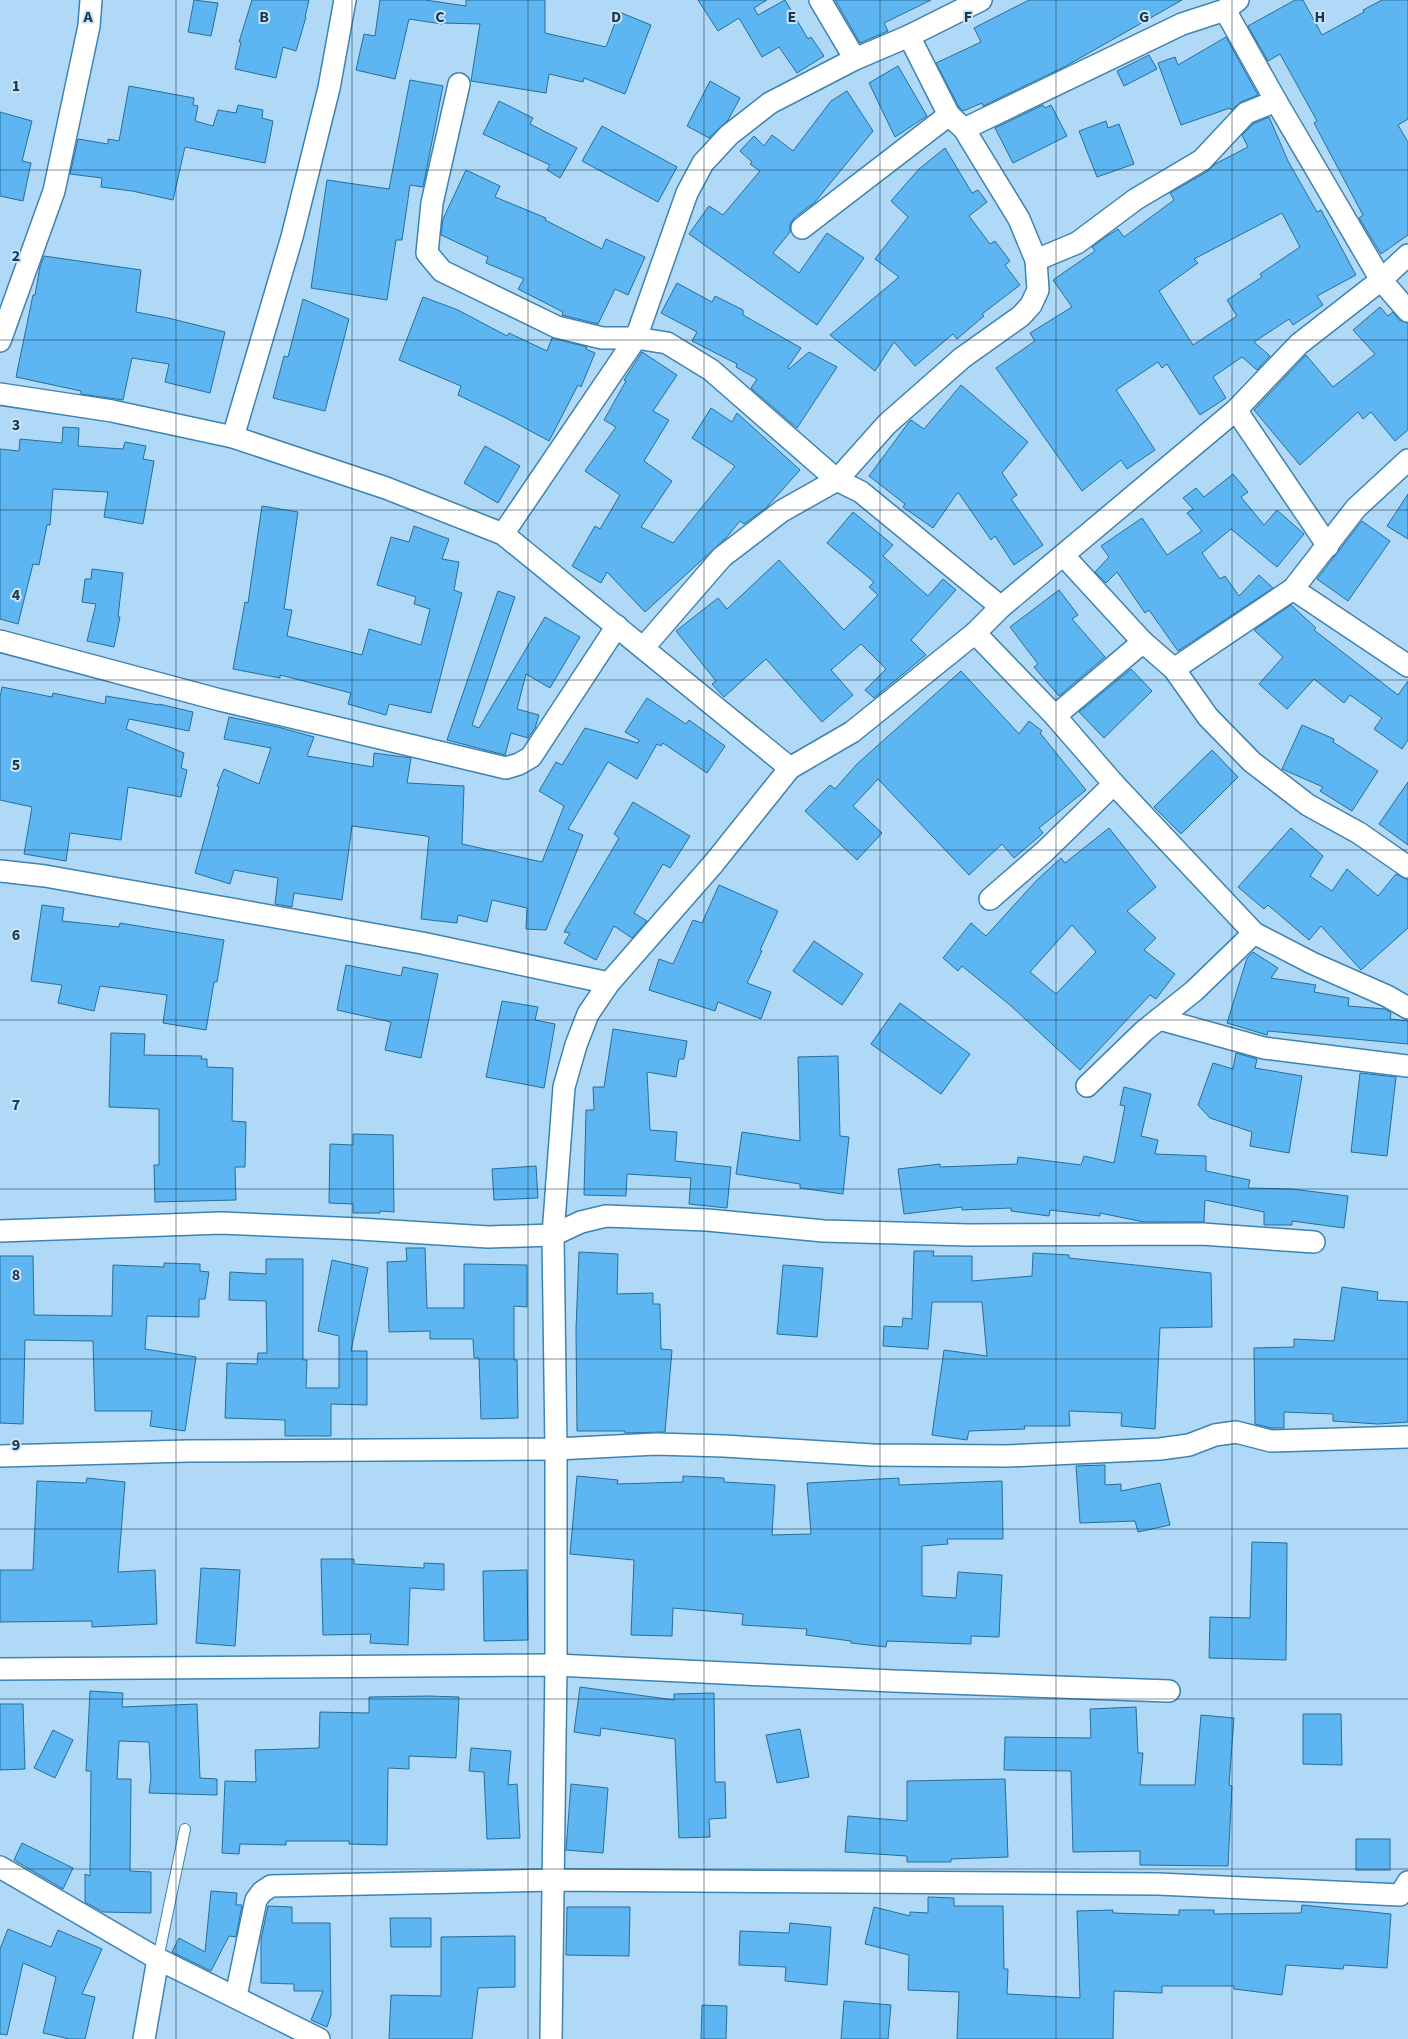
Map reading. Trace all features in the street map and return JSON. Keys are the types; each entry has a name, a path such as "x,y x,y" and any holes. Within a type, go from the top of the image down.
{"street":[{"path":"0,341 54,191 89,26 91,0"},
{"path":"233,437 294,228 329,88 345,0"},
{"path":"820,0 855,59"},
{"path":"504,534 636,338 687,193 702,163 729,135 770,103 855,59 909,36 981,0"},
{"path":"802,228 957,122 1182,24 1232,5 1276,101 1381,280 1408,312"},
{"path":"644,647 722,558 782,511 838,480 887,424 962,358 1021,316 1031,305 1038,290 1036,260 1019,219 957,122 909,36"},
{"path":"460,84 432,203 427,253 434,263 449,274 557,327 602,338 636,338 668,343 710,370 838,480 861,492 1001,607"},
{"path":"1036,260 1077,243 1136,200 1202,160 1246,113 1276,101"},
{"path":"550,2039 556,1665 554,1235 564,1086 576,1045 588,1014 609,983 714,863 790,768 852,732 975,633 1001,607 1236,410 1299,344 1381,280 1408,255"},
{"path":"0,394 112,411 233,437 386,488 504,534 790,768"},
{"path":"1236,410 1328,546"},
{"path":"1174,669 1293,589 1356,508 1408,460"},
{"path":"1064,556 1143,642 1174,669 1208,717 1252,762 1308,805 1359,833 1408,867"},
{"path":"1293,589 1408,666"},
{"path":"0,641 220,700 506,768 519,764 531,757 617,626"},
{"path":"975,633 1055,716 1114,784 1254,933 1312,963 1387,996 1408,1008"},
{"path":"1055,716 1143,642"},
{"path":"990,900 1044,852 1114,784"},
{"path":"0,871 45,876 412,941 609,983"},
{"path":"1087,1086 1159,1019 1194,991 1254,933"},
{"path":"1159,1019 1264,1048 1408,1066"},
{"path":"0,1231 221,1223 360,1229 488,1238 554,1235 581,1222 606,1216 707,1220 824,1231 968,1235 1202,1234 1314,1242"},
{"path":"0,1456 198,1451 556,1450 656,1444 873,1455 1008,1456 1160,1449 1189,1445 1214,1436 1236,1432 1271,1441 1408,1437"},
{"path":"0,1669 556,1665 893,1681 1169,1691"},
{"path":"0,1867 158,1959 236,1996 319,2039"},
{"path":"236,1996 256,1900 262,1892 271,1886 552,1880 1158,1884 1405,1891"},
{"path":"144,2039 158,1959"}],"lane":[{"path":"158,1959 185,1829"}],"building":[{"path":"194,0 218,3 211,36 188,32"},
{"path":"252,0 309,0 296,51 283,47 276,78 235,69 241,42 239,42"},
{"path":"380,0 425,0 466,6 466,0 545,0 545,33 606,47 619,12 651,25 625,94 584,78 583,82 549,74 546,93 471,81 480,24 442,24 409,19 395,79 356,70 364,34 375,36"},
{"path":"698,0 767,0 754,8 758,15 785,0 808,39 811,37 824,56 797,73 779,47 762,57 739,18 718,31"},
{"path":"835,0 931,0 884,23 888,31 860,43"},
{"path":"1029,0 1182,0 1066,66 983,106 982,103 963,111 959,107 936,63 981,42 974,28"},
{"path":"1295,0 1303,0 1322,35 1382,0 1408,0 1408,119 1398,125 1408,142 1408,235 1381,254 1359,218 1363,215 1314,123 1317,121 1280,54 1268,61 1248,26"},
{"path":"1226,37 1258,95 1241,102 1231,110 1230,108 1181,125 1158,63 1175,57 1178,65"},
{"path":"1149,55 1157,69 1124,86 1117,71"},
{"path":"898,66 927,116 895,137 869,83"},
{"path":"410,80 443,86 423,187 410,185 402,240 396,240 387,300 311,288 327,180 389,189"},
{"path":"710,81 740,98 728,120 709,138 687,126"},
{"path":"129,86 194,98 193,105 198,106 195,121 213,126 218,110 236,113 238,105 263,110 262,118 273,121 265,163 185,147 173,200 132,191 101,187 102,178 70,174 78,139 108,144 108,139 119,141"},
{"path":"847,91 873,131 815,202 794,218 790,224 790,232 773,253 799,273 827,233 864,258 817,325 689,234 709,206 723,215 760,171 750,164 752,162 740,151 754,136 764,146 772,135 793,151 831,101"},
{"path":"499,101 533,118 530,124 577,148 560,178 547,170 550,165 483,134"},
{"path":"1043,105 1045,108 1051,105 1067,136 1013,163 995,128"},
{"path":"0,112 32,121 22,161 31,163 23,201 0,196"},
{"path":"1269,117 1288,161 1317,212 1321,210 1356,275 1317,296 1323,305 1293,325 1289,319 1254,342 1270,356 1257,370 1242,357 1213,377 1226,398 1200,415 1167,364 1162,368 1158,362 1116,390 1155,450 1127,469 1121,460 1082,491 996,368 1035,341 1030,333 1072,307 1053,280 1095,251 1092,247 1107,236 1118,229 1124,237 1174,200 1170,193 1208,171 1215,164 1248,147 1242,135 1253,124","holes":["1282,213 1300,247 1260,274 1262,277 1227,300 1237,316 1193,345 1159,291 1198,263 1194,259"]},
{"path":"1106,121 1108,128 1119,124 1134,164 1097,177 1079,131"},
{"path":"602,126 677,167 658,202 582,161"},
{"path":"945,148 972,193 978,190 987,202 969,216 990,244 995,241 1010,261 1005,265 1020,285 982,314 984,316 957,339 953,334 915,366 894,342 875,371 830,335 899,277 875,259 908,217 891,201 919,169"},
{"path":"466,170 500,186 495,197 546,218 545,220 602,249 606,239 645,257 628,295 615,289 598,324 562,315 563,312 518,289 524,279 486,263 488,257 441,235 443,219"},
{"path":"44,256 141,270 136,312 225,332 210,393 165,382 169,364 132,358 123,400 81,394 81,391 16,377 33,295 35,295"},
{"path":"677,283 712,302 715,296 743,310 743,315 801,348 788,367 789,369 809,352 837,367 797,428 751,388 757,379 736,367 737,364 692,341 697,332 661,313"},
{"path":"423,297 458,310 507,336 509,333 547,351 552,338 587,347 586,349 595,353 581,387 578,385 549,441 458,395 461,386 399,360"},
{"path":"303,299 349,319 325,411 273,398 284,356 288,357"},
{"path":"1380,307 1388,316 1393,312 1399,320 1408,323 1408,430 1395,441 1371,412 1363,419 1358,412 1300,465 1254,410 1306,355 1333,387 1375,354 1353,330"},
{"path":"642,352 677,375 653,411 669,420 644,461 672,481 641,527 673,543 735,466 692,438 711,408 732,422 737,413 800,470 766,508 744,524 740,521 726,538 645,612 607,572 601,583 572,566 595,526 600,529 620,495 585,471 616,427 604,420 626,381 624,380"},
{"path":"961,385 1028,442 1002,473 1017,495 1011,499 1043,545 1014,565 995,536 991,540 958,492 933,528 903,507 905,504 869,476 911,420 924,429"},
{"path":"63,427 79,428 78,446 123,449 125,442 146,446 143,459 154,461 143,524 104,517 108,492 53,489 50,525 47,525 39,565 33,564 18,624 0,619 0,449 19,451 20,439 62,443"},
{"path":"485,446 520,466 498,503 464,483"},
{"path":"1233,474 1248,492 1241,497 1264,525 1277,510 1304,534 1277,567 1231,529 1202,553 1220,579 1225,576 1239,596 1259,575 1273,588 1178,651 1149,610 1145,613 1117,572 1106,583 1095,572 1109,557 1101,546 1142,518 1167,555 1202,531 1187,513 1193,509 1183,498 1196,488 1204,497"},
{"path":"1408,494 1408,539 1387,526"},
{"path":"262,506 298,512 284,609 292,610 287,636 362,655 369,629 421,645 430,609 414,604 416,597 377,585 391,537 409,542 414,526 449,539 442,559 459,562 454,590 462,593 431,713 389,704 386,715 348,704 351,693 280,675 280,678 233,669 245,602 248,603"},
{"path":"853,512 893,545 883,556 928,596 943,579 956,590 911,640 926,655 874,698 865,690 886,669 861,644 831,670 853,695 822,722 766,659 724,697 712,684 716,681 676,631 718,598 727,609 779,560 844,630 878,595 869,587 874,582 827,543"},
{"path":"1362,521 1390,541 1348,601 1317,579"},
{"path":"92,569 123,573 118,617 120,617 114,647 87,641 96,604 82,602 85,579 91,579"},
{"path":"1059,590 1078,615 1072,619 1105,657 1059,696 1034,667 1038,664 1010,627"},
{"path":"498,591 515,597 472,725 479,728 545,617 580,637 550,688 526,674 517,709 539,715 535,728 528,738 511,733 505,755 447,740"},
{"path":"1291,605 1316,628 1314,630 1398,695 1408,681 1408,740 1402,749 1374,729 1382,718 1350,695 1344,703 1314,679 1287,709 1259,684 1283,657 1254,630"},
{"path":"1131,669 1152,691 1104,738 1079,712"},
{"path":"961,671 1019,734 1029,721 1042,731 1040,733 1086,790 1039,828 1043,833 1014,858 1002,844 969,875 878,779 853,806 882,833 857,860 805,811 830,785 835,789 857,764"},
{"path":"2,687 52,697 53,693 105,704 106,696 159,704 193,712 189,731 129,719 126,729 184,753 181,768 187,770 181,797 128,787 121,840 70,833 66,861 24,854 32,807 0,800 0,697"},
{"path":"647,698 686,724 689,720 725,746 707,773 663,743 661,746 657,744 637,779 608,762 568,829 583,835 546,930 526,929 527,908 492,900 487,922 458,915 457,923 421,919 429,837 426,836 352,826 342,900 294,893 292,907 275,904 278,878 234,870 230,884 195,873 219,787 217,786 224,769 259,784 271,748 224,739 229,717 314,737 307,756 373,767 374,753 411,758 407,783 464,786 462,844 542,862 564,806 539,791 556,762 562,765 585,728 638,743 639,740 625,732"},
{"path":"1302,725 1334,739 1333,742 1378,771 1352,811 1320,791 1323,787 1282,769"},
{"path":"1212,750 1238,777 1181,834 1154,807"},
{"path":"1408,782 1408,845 1379,824"},
{"path":"633,802 690,836 670,868 663,864 634,913 647,921 632,938 614,926 596,960 564,943 570,933 564,932 619,838 614,834"},
{"path":"1109,828 1156,887 1127,911 1156,938 1144,950 1175,974 1156,999 1150,995 1080,1070 1010,1005 962,966 958,971 943,958 971,923 986,936 1037,880 1061,858 1065,863","holes":["1072,925 1096,952 1056,994 1030,972"]},
{"path":"1291,828 1323,856 1310,876 1332,891 1347,869 1378,896 1396,874 1408,880 1408,928 1361,970 1321,926 1309,940 1268,905 1264,909 1238,887"},
{"path":"719,885 778,911 747,983 771,992 761,1019 718,1002 715,1011 649,990 659,959 673,964 693,920 702,923"},
{"path":"42,905 64,908 62,921 119,927 120,923 224,940 217,982 214,982 206,1030 163,1023 167,995 100,986 94,1011 58,1003 62,985 31,981"},
{"path":"814,941 863,974 842,1005 793,971"},
{"path":"1253,952 1278,968 1271,978 1316,985 1314,992 1349,998 1348,1006 1385,1009 1391,1013 1390,1019 1408,1021 1408,1044 1268,1031 1267,1035 1227,1023 1247,958"},
{"path":"346,965 401,976 403,967 438,974 421,1058 385,1050 391,1022 337,1010"},
{"path":"502,1001 538,1007 535,1020 555,1024 544,1088 486,1077"},
{"path":"900,1003 970,1054 941,1094 871,1044"},
{"path":"613,1029 687,1041 684,1059 679,1059 676,1077 647,1072 650,1130 677,1132 675,1161 731,1167 727,1208 689,1204 691,1178 627,1174 626,1196 584,1195 586,1110 594,1110 593,1087 604,1087"},
{"path":"111,1033 145,1034 144,1055 202,1056 201,1059 207,1059 207,1067 233,1068 232,1121 246,1122 245,1167 235,1167 236,1200 155,1202 154,1165 159,1165 159,1109 109,1107"},
{"path":"1236,1053 1257,1059 1255,1068 1302,1076 1289,1153 1250,1146 1252,1132 1210,1118 1198,1105 1213,1063 1233,1069"},
{"path":"838,1056 840,1136 849,1137 843,1194 800,1188 800,1184 736,1174 742,1132 800,1141 798,1057"},
{"path":"1360,1073 1396,1077 1387,1156 1351,1152"},
{"path":"1124,1087 1151,1094 1141,1136 1158,1140 1155,1154 1206,1156 1206,1171 1250,1180 1248,1188 1292,1189 1348,1196 1344,1228 1292,1221 1292,1225 1264,1225 1264,1212 1205,1200 1204,1222 1144,1222 1100,1213 1100,1216 1050,1210 1049,1216 1011,1211 1011,1208 962,1210 962,1207 904,1214 898,1169 940,1164 940,1167 1017,1164 1018,1157 1081,1165 1084,1156 1114,1163 1125,1106 1120,1105"},
{"path":"353,1134 393,1135 394,1212 353,1213 353,1204 329,1203 330,1144 353,1145"},
{"path":"536,1166 538,1198 494,1200 492,1169"},
{"path":"406,1248 425,1248 427,1308 464,1308 464,1264 527,1265 527,1307 514,1306 514,1360 517,1360 518,1418 481,1419 479,1358 474,1358 473,1339 430,1339 430,1331 389,1332 387,1262 407,1261"},
{"path":"914,1251 934,1251 933,1256 972,1256 972,1281 1032,1276 1033,1253 1069,1255 1069,1258 1211,1273 1212,1327 1160,1328 1155,1429 1121,1426 1122,1413 1069,1411 1070,1426 1024,1426 1025,1429 969,1431 967,1440 932,1435 944,1350 987,1356 982,1302 932,1302 928,1349 883,1346 884,1326 902,1327 903,1318 912,1319"},
{"path":"579,1252 618,1254 617,1294 653,1293 653,1304 660,1304 661,1349 672,1350 665,1432 577,1431 576,1329"},
{"path":"0,1256 33,1256 34,1315 112,1316 113,1265 164,1267 164,1263 200,1264 200,1271 209,1272 205,1299 199,1299 199,1317 147,1316 145,1349 196,1357 185,1431 150,1426 152,1411 95,1411 93,1341 25,1340 23,1424 0,1423"},
{"path":"266,1259 303,1259 303,1360 307,1360 306,1388 339,1388 339,1336 318,1331 332,1260 368,1268 351,1351 367,1351 367,1405 331,1404 331,1436 285,1436 285,1420 225,1418 227,1363 257,1364 258,1353 267,1353 266,1301 229,1300 230,1272 266,1274"},
{"path":"783,1265 823,1268 817,1337 777,1334"},
{"path":"1342,1287 1378,1292 1377,1300 1408,1302 1408,1422 1378,1424 1333,1421 1333,1414 1284,1412 1284,1428 1272,1428 1255,1424 1254,1348 1294,1347 1294,1339 1334,1341"},
{"path":"1105,1465 1105,1485 1121,1484 1121,1491 1160,1483 1170,1525 1138,1532 1135,1521 1080,1523 1076,1466"},
{"path":"577,1476 618,1480 617,1484 683,1482 683,1476 724,1478 724,1482 775,1485 772,1535 811,1534 807,1483 899,1478 899,1485 1002,1481 1003,1539 947,1539 948,1544 922,1546 922,1596 956,1598 958,1572 1002,1575 999,1637 971,1636 971,1644 887,1641 886,1647 806,1635 807,1629 742,1625 743,1614 673,1608 672,1636 631,1635 634,1560 570,1554"},
{"path":"87,1478 125,1482 118,1572 155,1570 157,1624 92,1627 92,1621 0,1622 0,1570 33,1570 37,1481 86,1483"},
{"path":"1252,1542 1287,1543 1286,1660 1209,1658 1210,1617 1250,1618"},
{"path":"321,1559 354,1559 354,1564 424,1568 424,1563 444,1564 444,1590 410,1588 408,1645 370,1643 371,1634 323,1635"},
{"path":"201,1568 240,1570 235,1646 196,1643"},
{"path":"527,1570 528,1640 484,1641 483,1571"},
{"path":"580,1687 674,1700 674,1694 714,1693 715,1782 725,1782 726,1818 709,1819 710,1837 679,1838 675,1739 601,1728 600,1736 574,1732"},
{"path":"90,1691 123,1693 122,1707 197,1704 200,1778 217,1779 217,1795 149,1793 151,1777 149,1742 119,1741 117,1779 131,1779 130,1871 151,1872 151,1913 103,1912 85,1902 85,1874 90,1876 91,1771 86,1771"},
{"path":"369,1697 459,1697 456,1758 409,1756 409,1769 388,1768 387,1845 349,1844 349,1841 286,1841 286,1845 240,1844 239,1854 222,1853 225,1781 256,1782 255,1750 319,1748 320,1712 369,1713"},
{"path":"0,1704 23,1704 25,1769 0,1770"},
{"path":"1136,1707 1138,1753 1143,1753 1140,1785 1195,1785 1201,1715 1234,1718 1229,1785 1232,1786 1228,1866 1140,1865 1140,1851 1073,1852 1071,1771 1004,1770 1005,1737 1091,1738 1090,1709"},
{"path":"1303,1714 1341,1714 1342,1765 1303,1764"},
{"path":"800,1729 809,1777 777,1783 766,1735"},
{"path":"53,1730 73,1740 55,1778 34,1768"},
{"path":"471,1748 511,1751 508,1785 517,1784 520,1838 487,1839 484,1772 469,1771"},
{"path":"1005,1779 1008,1857 951,1859 951,1862 907,1862 907,1856 845,1852 848,1816 907,1821 907,1781"},
{"path":"571,1784 608,1788 603,1853 566,1850"},
{"path":"1356,1839 1390,1839 1390,1870 1356,1870"},
{"path":"22,1843 73,1868 63,1889 14,1860"},
{"path":"211,1891 237,1893 236,1905 242,1905 236,1937 229,1936 211,1971 172,1952 179,1938 205,1952"},
{"path":"928,1897 954,1898 954,1906 1003,1906 1004,1969 1008,1969 1007,1994 1080,1998 1077,1911 1113,1910 1113,1913 1179,1915 1179,1910 1214,1910 1214,1914 1301,1913 1302,1905 1391,1914 1387,1968 1344,1965 1343,1969 1286,1965 1282,1995 1234,1989 1234,1986 1162,1986 1162,1993 1114,1991 1113,2039 957,2039 959,1992 908,1990 909,1955 865,1944 874,1907 910,1916 910,1912 928,1913"},
{"path":"268,1906 292,1907 292,1923 330,1923 331,2015 327,2027 311,2020 323,1991 294,1991 294,1984 261,1983 261,1939"},
{"path":"567,1907 630,1907 629,1956 566,1955"},
{"path":"390,1918 431,1918 431,1947 391,1947"},
{"path":"790,1923 831,1927 827,1985 785,1981 786,1967 739,1965 740,1931 789,1933"},
{"path":"8,1929 51,1947 58,1930 102,1949 82,1994 95,1997 85,2039 70,2039 43,2033 56,1977 23,1963 7,2035 0,2034 0,1949"},
{"path":"515,1936 515,1987 478,1988 472,2039 389,2039 391,1995 441,1996 441,1937"},
{"path":"844,2001 891,2005 888,2039 841,2039"},
{"path":"702,2005 727,2006 726,2039 701,2039"}]}
